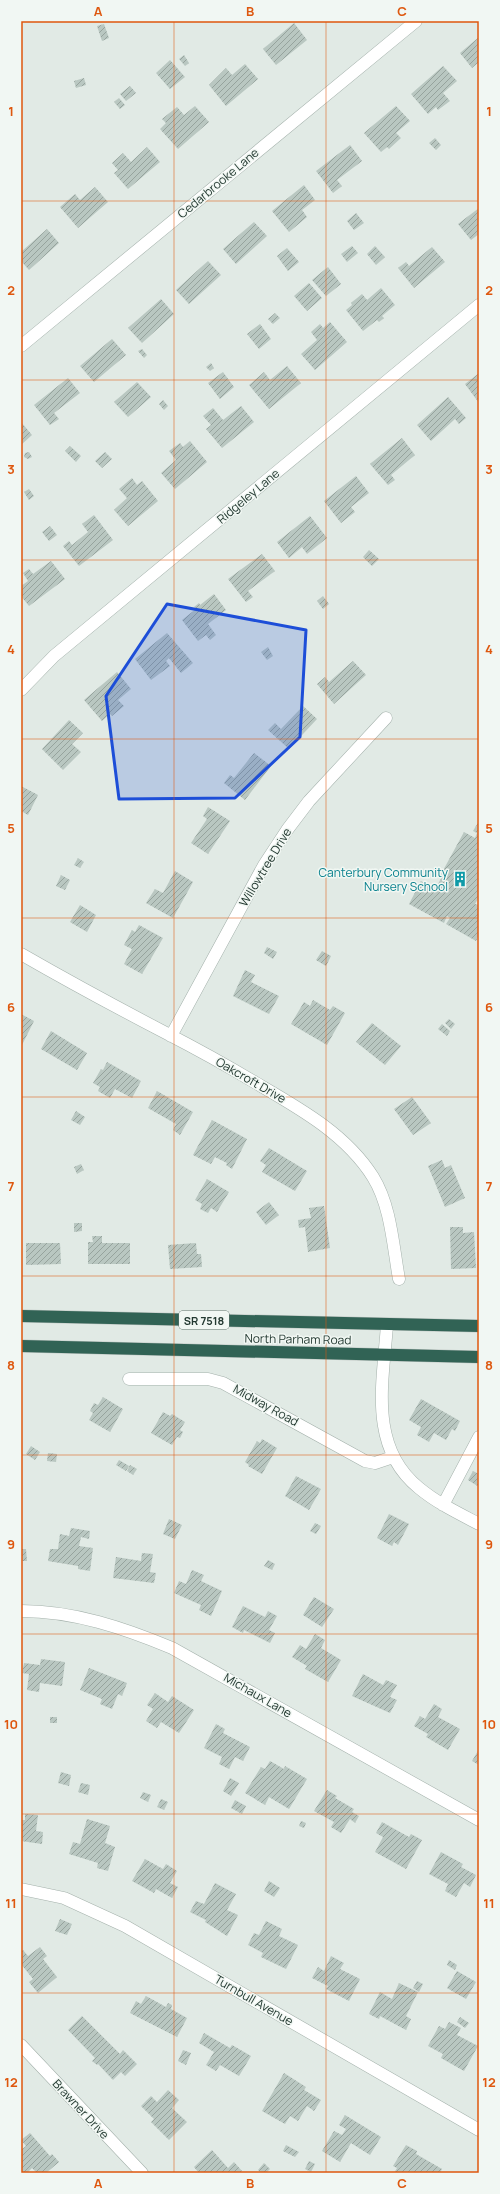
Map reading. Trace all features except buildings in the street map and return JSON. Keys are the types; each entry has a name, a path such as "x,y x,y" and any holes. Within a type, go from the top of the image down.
{"highway":[{"name":"North Parham Road","path":"21,1316 479,1326"},
{"name":"North Parham Road","path":"21,1346 479,1357"}],"street":[{"name":"Cedarbrooke Lane","path":"21,346 416,21"},
{"name":"Ridgeley Lane","path":"21,690 54,656 479,305"},
{"name":"Willowtree Drive","path":"171,1036 264,865 287,830 309,801 386,718"},
{"name":"Oakcroft Drive","path":"21,954 301,1109 334,1134 358,1156 373,1178 382,1199 391,1233 399,1279"},
{"path":"386,1325 382,1419 384,1433 393,1457 418,1488 443,1505 479,1524"},
{"name":"Midway Road","path":"129,1379 208,1379 223,1382 365,1461 375,1463 393,1457"},
{"path":"443,1505 479,1437"},
{"name":"Michaux Lane","path":"21,1612 49,1613 93,1619 131,1631 172,1648 479,1820"},
{"name":"Turnbull Avenue","path":"21,1889 64,1898 125,1926 479,2130"},
{"name":"Brawner Drive","path":"21,2045 142,2173"}],"highlighted area":[{"path":"167,604 306,630 300,737 235,798 119,799 106,696"}],"place":[{"name":"Canterbury Community Nursery School","path":"460,879"}]}
